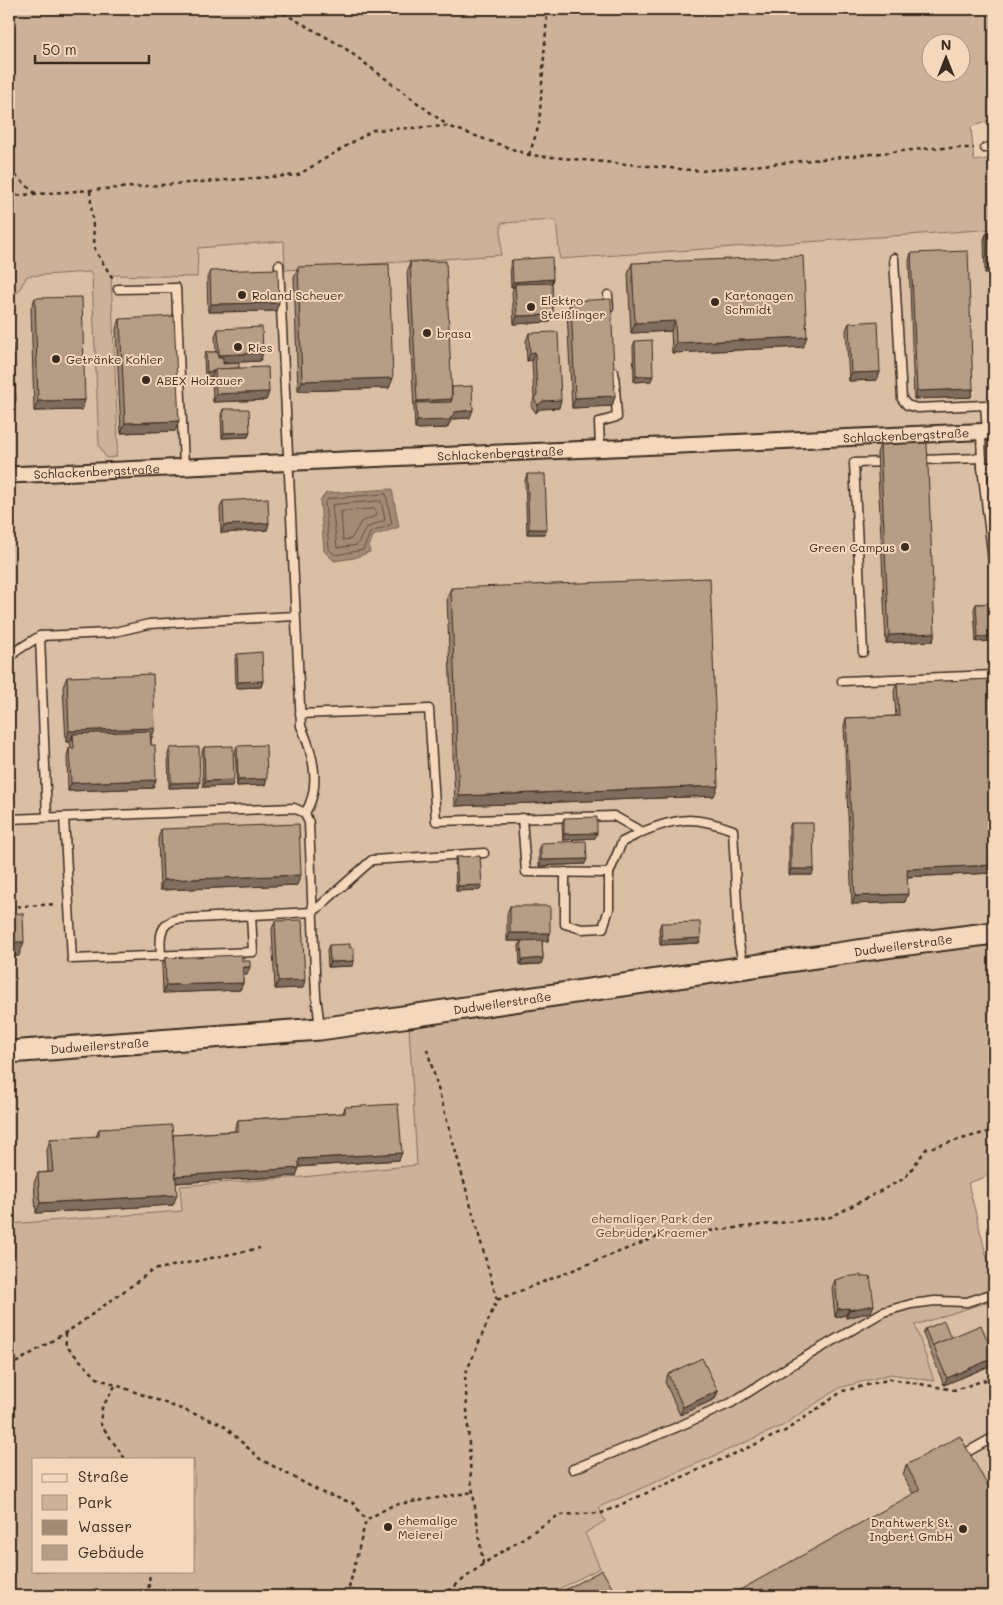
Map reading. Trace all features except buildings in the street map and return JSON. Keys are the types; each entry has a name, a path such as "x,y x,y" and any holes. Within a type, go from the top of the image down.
{"main road":[{"name":"Dudweilerstraße","path":"9,1052 320,1029 994,933"}],"street":[{"name":"Schlackenbergstraße","path":"9,475 988,432"}],"lane":[{"path":"986,148 994,146"},
{"path":"894,258 902,399 907,405 916,408 985,406 988,432 982,458 982,467 991,506 994,569"},
{"path":"279,265 300,714 301,726 311,747 314,784 312,802 305,813"},
{"path":"118,288 176,288 184,466"},
{"path":"608,295 610,314"},
{"path":"600,448 599,422 617,417 613,364"},
{"path":"913,461 982,458"},
{"path":"863,652 854,463 894,462"},
{"path":"982,467 994,467"},
{"path":"9,660 16,651 40,636 110,633 149,624 296,616"},
{"path":"40,636 47,817"},
{"path":"842,681 994,674"},
{"path":"300,714 429,709 436,821 614,816 642,832"},
{"path":"9,819 294,808 305,813 309,823 320,1029"},
{"path":"64,816 72,959 253,952 251,915"},
{"path":"522,818 526,872 609,873"},
{"path":"565,872 565,924 582,930 603,928 609,909 609,873 622,842 670,821 706,820 733,830 739,944 745,968"},
{"path":"161,956 160,936 162,928 168,921 313,912 372,860 484,853"},
{"path":"573,1469 676,1428 731,1403 793,1364 883,1312 911,1304 936,1301 967,1302 994,1292"},
{"path":"968,1451 994,1437"}],"path":[{"path":"276,9 342,46 448,126 529,155 702,171 932,148 986,148"},
{"path":"529,155 539,125 547,15 550,9"},
{"path":"9,196 298,175 372,130 448,126"},
{"path":"9,170 36,194"},
{"path":"90,191 95,250 118,288"},
{"path":"9,907 69,904"},
{"path":"427,1049 496,1300 465,1375 473,1492 483,1564"},
{"path":"496,1300 657,1237 831,1217 905,1178 926,1149 994,1130"},
{"path":"9,1367 65,1333 153,1270 260,1248"},
{"path":"65,1333 66,1346 97,1378 222,1424 260,1459 323,1493 353,1503 366,1520"},
{"path":"442,1596 483,1564 559,1514 602,1513 785,1431 843,1392 891,1379 954,1390 994,1377"},
{"path":"115,1386 102,1408 100,1423 124,1458"},
{"path":"347,1596 366,1520 393,1505 473,1492"},
{"path":"148,1596 150,1572"}],"shaded area":[{"path":"556,220 560,259 994,229 994,944 410,1026 418,1165 303,1177 181,1186 182,1211 9,1224 9,293 18,292 27,276 90,272 116,457 118,443 111,275 196,277 198,248 284,241 285,269 501,254 500,223"},
{"path":"994,1300 994,1596 546,1596 600,1568 585,1533 599,1507 782,1426 839,1388 891,1374 934,1380 914,1325"}],"green space":[{"path":"9,9 994,9 994,119 971,127 974,161 994,158 994,229 560,259 556,220 501,223 501,255 285,270 284,241 198,248 197,277 111,275 118,443 116,457 106,458 99,445 92,277 90,272 27,276 18,292 9,293"},
{"name":"ehemaliger Park der Gebrüder Kraemer","path":"994,944 994,1174 968,1183 994,1285 994,1300 915,1325 934,1381 891,1374 839,1388 782,1426 599,1507 605,1521 585,1533 600,1568 545,1596 9,1596 9,1224 182,1211 180,1186 303,1177 417,1165 409,1026"}],"water":[{"path":"392,489 399,527 373,536 369,547 370,552 354,558 334,561 324,551 320,501 326,493"}],"place":[{"name":"Roland Scheuer","path":"242,295"},
{"name":"Kartonagen Schmidt","path":"715,302"},
{"name":"Elektro Steißlinger","path":"531,307"},
{"name":"brasa","path":"427,333"},
{"name":"Ries","path":"238,347"},
{"name":"Getränke Kohler","path":"56,359"},
{"name":"ABEX Holzauer","path":"146,380"},
{"name":"Green Campus","path":"905,547"},
{"name":"ehemalige Meierei","path":"388,1527"},
{"name":"Drahtwerk St. Ingbert GmbH","path":"963,1529"}]}
